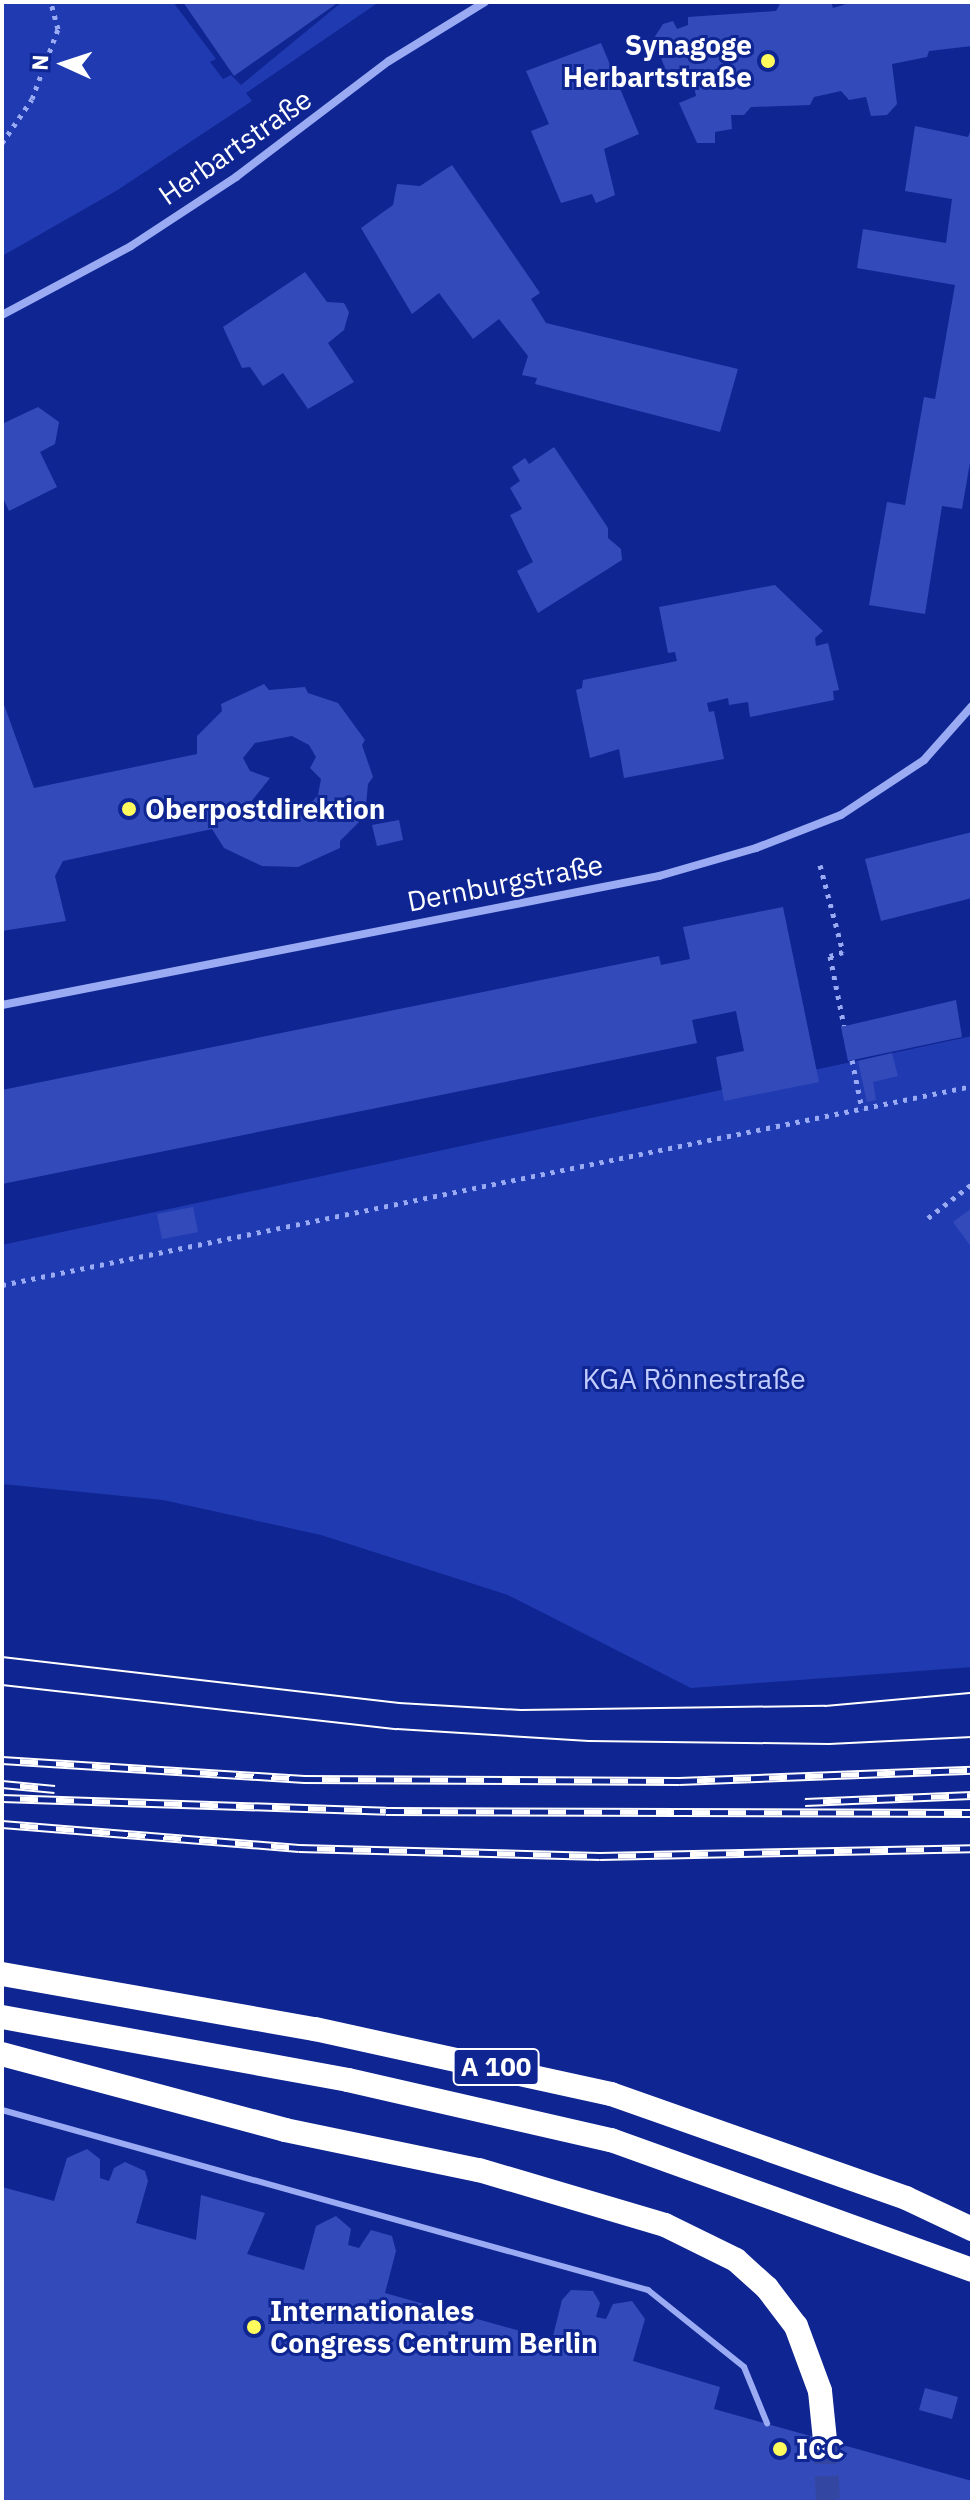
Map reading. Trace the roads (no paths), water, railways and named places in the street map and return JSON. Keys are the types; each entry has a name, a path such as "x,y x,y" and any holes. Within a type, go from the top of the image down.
{"highway":[{"name":"A 100","path":"2,1974 315,2029 611,2094 906,2198 972,2229"},
{"name":"A 100","path":"2,2017 348,2080 611,2140 972,2270"},
{"path":"2,2054 285,2130 479,2170 665,2225 736,2260 767,2288 796,2326 820,2391 825,2440"}],"street":[{"name":"Herbartstraße","path":"2,315 144,237 236,177 389,61 485,2"},
{"name":"Dernburgstraße","path":"2,1005 659,876 756,848 841,815 924,760 972,706"}],"lane":[{"path":"2,2110 648,2290 699,2327 744,2367 767,2423"}],"tunnel":[{"path":"825,2440 828,2502"}],"tram line":[{"path":"2,1657 399,1703 521,1710 825,1706 972,1693"},
{"path":"2,1685 397,1729 589,1741 829,1744 972,1737"}],"railway":[{"path":"2,1760 304,1779 679,1781 972,1770"},
{"path":"2,1784 55,1789"},
{"path":"805,1802 972,1795"},
{"path":"2,1798 386,1811 972,1813"},
{"path":"2,1824 299,1848 600,1856 972,1848"}],"place":[{"name":"Synagoge Herbartstraße","path":"768,61"},
{"name":"Oberpostdirektion","path":"129,809"},
{"name":"Internationales Congress Centrum Berlin","path":"254,2327"},
{"name":"ICC","path":"780,2449"}],"park label":[{"name":"KGA Rönnestraße","path":"694,1379"}]}
